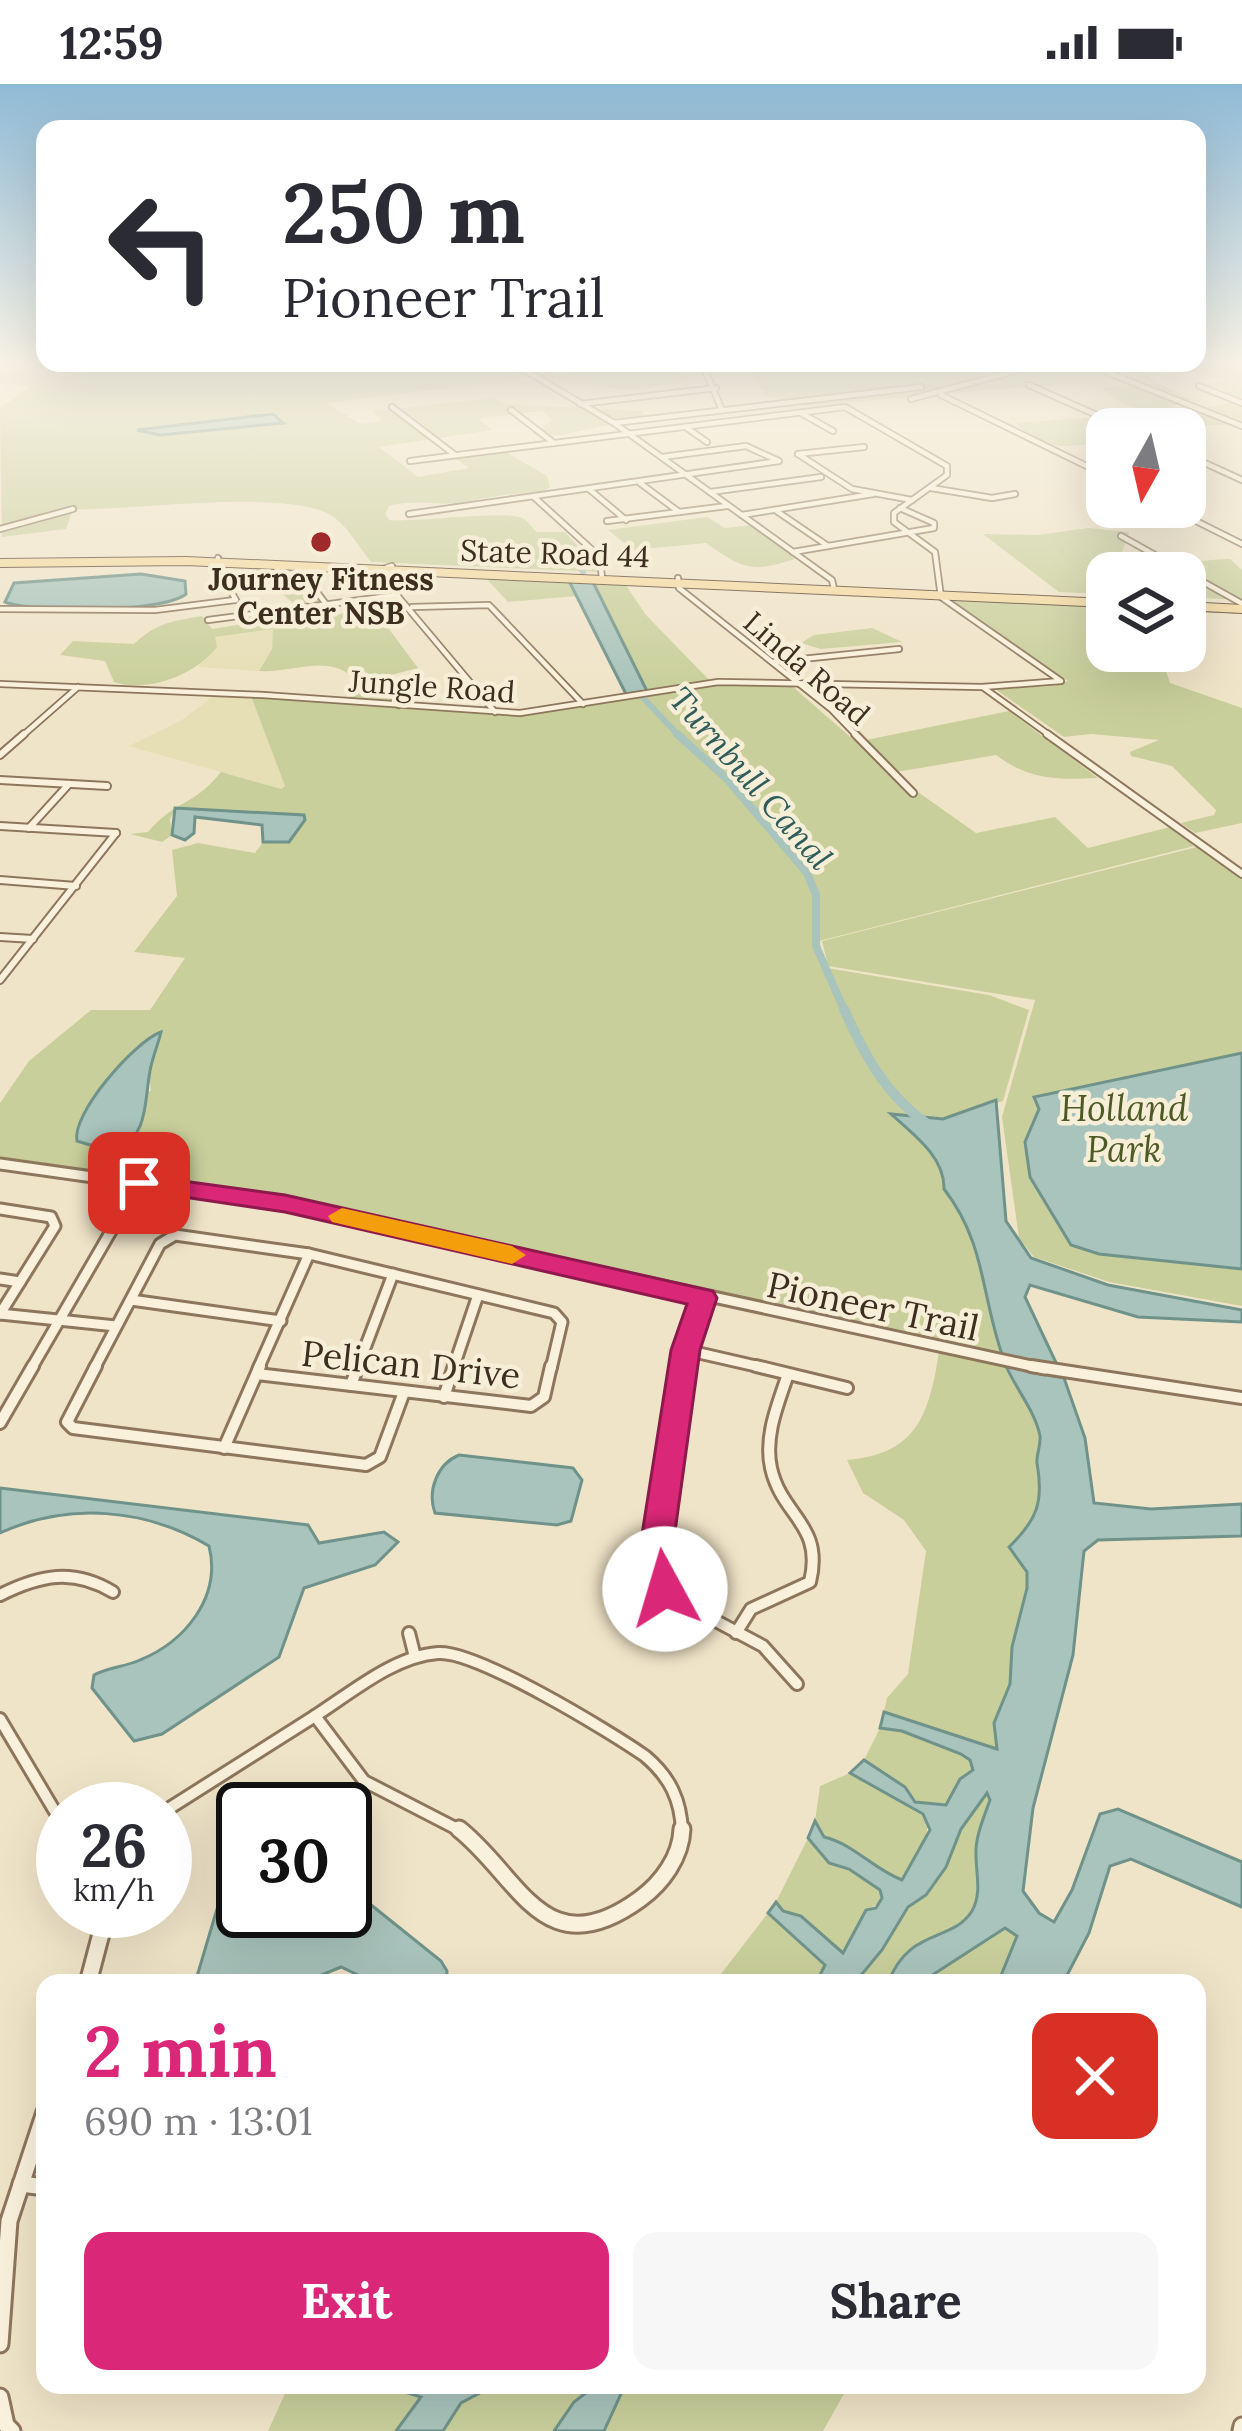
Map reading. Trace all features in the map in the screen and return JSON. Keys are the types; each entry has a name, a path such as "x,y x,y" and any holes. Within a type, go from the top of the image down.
{"main road":[{"name":"State Road 44","path":"0,560 41,557 392,566 1086,599"},
{"name":"State Road 44","path":"0,560 80,558"},
{"name":"State Road 44","path":"216,561 455,570"},
{"path":"1206,604 1242,605"}],"street":[{"path":"678,469 834,586"},
{"path":"409,514 737,469"},
{"path":"820,469 852,489 913,500"},
{"path":"938,591 935,552 892,517 947,476 947,469"},
{"path":"710,492 821,477"},
{"path":"640,483 679,512"},
{"path":"931,488 992,498 1015,494"},
{"path":"589,490 626,520"},
{"path":"742,515 873,494"},
{"path":"534,497 600,557 602,576"},
{"path":"607,521 729,506"},
{"path":"793,552 910,534 935,525 901,508"},
{"path":"0,529 74,509"},
{"path":"775,510 828,546"},
{"path":"1206,526 1242,544"},
{"path":"1121,536 1242,605"},
{"path":"216,561 245,616"},
{"path":"298,566 326,604"},
{"path":"392,566 379,570 495,712"},
{"name":"Linda Road","path":"677,580 831,709 913,793"},
{"name":"Jungle Road","path":"0,684 533,712 718,682 982,687 1052,685 1061,678 938,591"},
{"path":"208,620 398,595"},
{"path":"0,609 155,610 236,600"},
{"path":"412,608 488,605 584,704"},
{"path":"773,662 899,649"},
{"path":"0,755 79,687"},
{"path":"982,687 1242,874"},
{"path":"388,688 399,705"},
{"path":"0,780 107,786"},
{"path":"29,828 69,784"},
{"path":"0,826 116,833 0,980"},
{"path":"0,880 76,886"},
{"path":"0,937 33,939"},
{"name":"Pioneer Trail","path":"0,1164 285,1204 1064,1374 1242,1398"},
{"path":"0,1423 139,1183"},
{"path":"0,1209 54,1220 0,1314 116,1327"},
{"name":"Pelican Drive","path":"224,1448 73,1428 67,1422 160,1244 176,1235 309,1254 478,1294 559,1316 562,1322 544,1397 531,1406 257,1374"},
{"path":"309,1254 224,1448 366,1465 377,1460 404,1392"},
{"path":"351,1385 393,1274"},
{"path":"0,1279 20,1282"},
{"path":"444,1397 478,1294"},
{"path":"703,1298 686,1350 655,1560 665,1589 691,1610 776,1657 797,1684"},
{"path":"131,1300 280,1321"},
{"path":"686,1350 847,1388"},
{"path":"736,1633 751,1609 810,1582 818,1557 810,1531 776,1484 770,1452 770,1427 788,1374"},
{"path":"0,1595 59,1572 91,1576 113,1592"},
{"path":"409,1633 415,1657"},
{"path":"192,1794 315,1717 415,1657 456,1653 478,1659 652,1762 679,1797 685,1829 676,1866 632,1906 610,1918 573,1923 540,1915 524,1904 511,1881 468,1835 424,1807 375,1789 360,1778 315,1717"},
{"path":"0,1719 37,1782"},
{"path":"90,1974 100,1938"},
{"path":"0,2344 9,2221 36,2138"},
{"path":"21,2184 36,2186"},
{"path":"0,2397 6,2425 12,2431"}],"shaded area":[{"path":"274,629 272,648 259,671 198,667 217,648 214,637"},
{"path":"216,694 251,696 285,785 281,789 129,746 182,720"}],"green space":[{"path":"1,469 407,469 418,477 466,469 534,469 547,476 550,487 542,492 458,503 400,504 389,506 385,514 389,520 515,516 537,532 565,532 601,572 371,562 335,518 285,504 73,509 66,529 2,537"},
{"path":"707,517 725,528 752,525 798,558 759,567 740,564 706,543 633,550 608,530"},
{"path":"1088,528 1129,532 1122,552 1086,552 1086,593 1059,592 983,534 1038,535"},
{"path":"1230,559 1242,570 1242,600 1206,598 1206,561"},
{"path":"246,565 287,567 316,588 339,614 374,609 418,668 379,678 394,703 347,700 359,683 337,668 259,671 272,649 273,629 215,637 217,647 197,666 170,679 141,685 114,682 105,661 60,655 73,641 134,644 165,624 202,616 212,629 307,614"},
{"path":"483,575 568,579 577,596 508,602"},
{"path":"592,580 623,581 646,615 711,682 646,690"},
{"path":"944,597 1086,604 1086,672 1166,672 1170,683 1242,708 1242,823 1195,833 1181,823 1214,815 1216,810 1172,766 1131,756 1130,752 1159,740 1091,734 1064,737 995,689 1068,681"},
{"path":"872,628 902,642 821,649 801,643 814,635"},
{"path":"714,684 792,686 856,742 1009,711 1098,778 1044,777 996,755 891,773 976,833 1055,817 1088,848 1170,827 1194,846 819,941 827,968 989,995 1029,1010 1003,1101 943,1119 894,1114 940,1168 944,1190 976,1251 1003,1357 288,1200 0,1160 0,1103 29,1061 91,1010 150,1010 185,958 134,952 177,896 172,850 198,843 255,853 263,842 289,842 305,820 176,808 202,792 221,772 281,789 285,786 251,696 519,715","holes":["161,1032 149,1074 151,1091 83,1111"]},
{"path":"176,808 170,819 172,835 162,842 130,834 148,832"},
{"name":"Holland Park","path":"1197,847 1242,878 1242,1306 1109,1282 1034,1257 1019,1238 1002,1117 1035,1000 828,966 822,941"},
{"path":"939,1352 1006,1366 1040,1435 1036,1509 1010,1547 1027,1572 1027,1588 1014,1639 1010,1684 994,1723 998,1750 884,1712 887,1698 908,1674 926,1551 904,1520 863,1493 847,1460 871,1456 904,1440 924,1412"},
{"path":"892,1727 970,1759 973,1770 960,1779 947,1805 914,1802 905,1787 864,1760 880,1728"},
{"path":"850,1773 928,1819 926,1841 903,1880 824,1837 815,1821 820,1786"},
{"path":"987,1793 990,1800 976,1849 976,1892 967,1917 892,1974 861,1974 908,1907 926,1895 961,1829"},
{"path":"808,1838 880,1890 880,1903 866,1910 843,1953 801,1916 783,1911 776,1902"},
{"path":"768,1913 825,1965 820,1974 721,1974"},
{"path":"1005,1928 1016,1931 1002,1974 934,1974"},
{"path":"285,2394 422,2397 396,2431 268,2431"},
{"path":"477,2394 585,2394 554,2431 443,2431 461,2402"},
{"path":"621,2394 844,2394 823,2431 604,2431"}],"water":[{"path":"141,574 185,581 186,594 152,605 97,609 5,602 14,583"},
{"path":"568,579 592,580 647,691 626,694"},
{"path":"175,808 304,815 305,820 289,842 263,842 262,825 195,817 194,833 185,840 172,835"},
{"path":"161,1032 135,1136 117,1153 77,1141 84,1114 107,1080 136,1049"},
{"path":"1242,1053 1242,1269 1099,1254 1071,1245 1030,1177 1025,1142 1039,1109 1034,1097"},
{"path":"996,1100 1006,1221 1031,1258 1108,1285 1242,1310 1242,1322 1138,1317 1030,1285 1025,1297 1059,1369 1003,1357 968,1229 926,1147 891,1114 943,1119"},
{"path":"1006,1366 1064,1378 1085,1438 1094,1503 1151,1509 1242,1504 1242,1536 1098,1540 1084,1551 1073,1655 1033,1808 1023,1891 1039,1913 1054,1922 1072,1890 1100,1814 1118,1809 1242,1862 1242,1907 1131,1859 1110,1866 1089,1933 1068,1974 1002,1974 1017,1936 1005,1928 934,1974 892,1974 907,1953 964,1921 972,1911 978,1890 977,1841 990,1800 987,1793 961,1829 946,1867 926,1895 908,1907 862,1974 820,1974 825,1965 768,1913 776,1902 783,1911 801,1916 843,1953 866,1910 876,1908 882,1898 880,1890 849,1869 829,1863 808,1838 815,1821 824,1837 902,1880 930,1830 923,1814 850,1773 864,1760 905,1787 915,1802 946,1805 960,1779 973,1770 961,1754 902,1731 880,1728 884,1712 997,1749 994,1723 1010,1684 1012,1647 1027,1588 1027,1572 1009,1547 1032,1519 1039,1500 1040,1439 1030,1409"},
{"path":"459,1455 573,1468 582,1480 571,1521 557,1525 435,1513 436,1479"},
{"path":"0,1488 308,1525 319,1543 384,1532 398,1542 375,1565 304,1588 279,1657 162,1734 134,1741 92,1688 94,1675 156,1652 185,1630 210,1583 209,1546 159,1524 106,1514 52,1517 0,1533"},
{"path":"372,1906 447,1971 356,1974 341,1967 324,1974 198,1974 216,1912 216,1938 372,1938"},
{"path":"412,2394 478,2394 461,2403 443,2431 396,2431 421,2397"},
{"path":"584,2394 621,2394 604,2431 554,2431"}],"waterway":[{"path":"569,547 583,572"},
{"path":"1206,611 1237,612"},
{"name":"Turnbull Canal","path":"635,689 678,735"},
{"name":"Turnbull Canal","path":"678,735 727,779 807,873 816,895 816,946 845,1012"},
{"name":"Turnbull Canal","path":"844,1009 877,1072 926,1123"}],"slow traffic":[{"path":"342,1216 512,1255"}],"place":[{"name":"Journey Fitness Center NSB","path":"321,542"}],"route":[{"path":"139,1183 285,1204 703,1298 686,1350 657,1539 655,1560 665,1589"}]}
